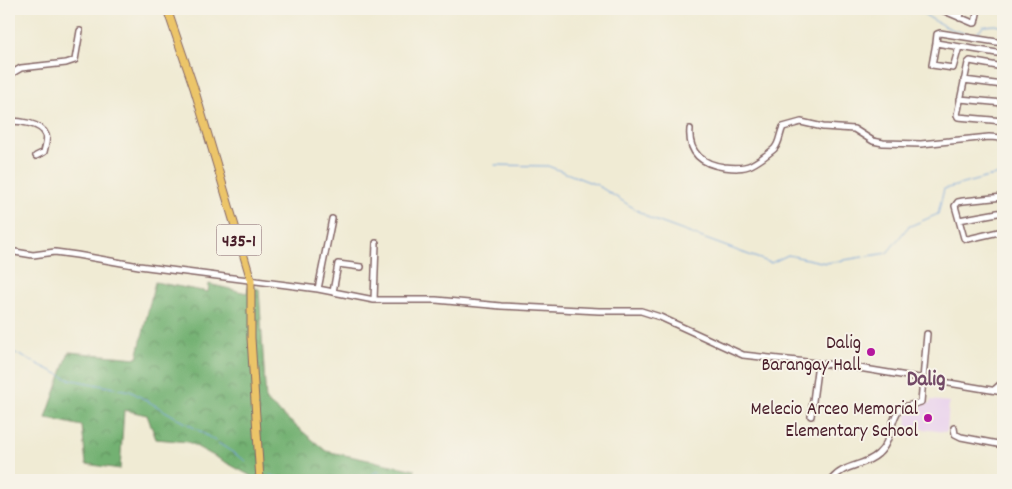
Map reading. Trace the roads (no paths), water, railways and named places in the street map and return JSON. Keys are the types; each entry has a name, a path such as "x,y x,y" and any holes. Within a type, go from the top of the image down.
{"main road":[{"name":"435-1","path":"167,9 194,88 251,280 251,338 260,480"}],"street":[{"path":"940,9 975,23 978,9"},
{"path":"960,18 962,9"},
{"path":"9,75 22,68 66,63 75,60 80,31"},
{"path":"959,47 953,68 932,65 937,34 940,33 1003,43"},
{"path":"936,43 1003,54"},
{"path":"1003,67 970,61 967,65 958,117 1003,121"},
{"path":"964,80 1003,85"},
{"path":"960,99 1003,103"},
{"path":"9,121 22,122 34,126 45,134 44,152 36,156"},
{"path":"690,129 693,147 701,160 707,164 735,168 752,164 775,148 783,127 801,122 824,127 854,129 873,141 883,143 921,144 989,137 1003,138"},
{"path":"1003,197 958,202 955,206 964,238 1003,231"},
{"path":"959,220 1003,212"},
{"path":"318,289 332,219"},
{"path":"374,300 376,242"},
{"path":"9,251 33,255 50,252 68,254 139,266 318,289 374,300 436,300 501,306 598,311 641,311 660,316 743,355 860,368 1003,392"},
{"path":"333,292 338,264 361,267"},
{"path":"830,480 841,470 878,455 884,448 892,422 900,408 921,402 927,334"},
{"path":"811,416 818,363"},
{"path":"994,390 1003,382"},
{"path":"954,428 955,434 961,437 1003,445"}],"waterway":[{"path":"916,9 944,26 968,34 976,34 983,26 996,25 1003,27"},
{"path":"495,165 548,166 597,185 651,219 771,263 788,255 826,263 887,253 908,227 938,214 944,189 1003,173"},
{"path":"9,350 68,379 130,391 198,430 246,461"},
{"path":"364,480 377,471 398,480"},
{"path":"270,475 286,480"}],"place":[{"name":"Dalig Barangay Hall","path":"871,352"},
{"name":"Melecio Arceo Memorial Elementary School","path":"928,418"}],"district":[{"name":"Dalig","path":"926,378"}]}
